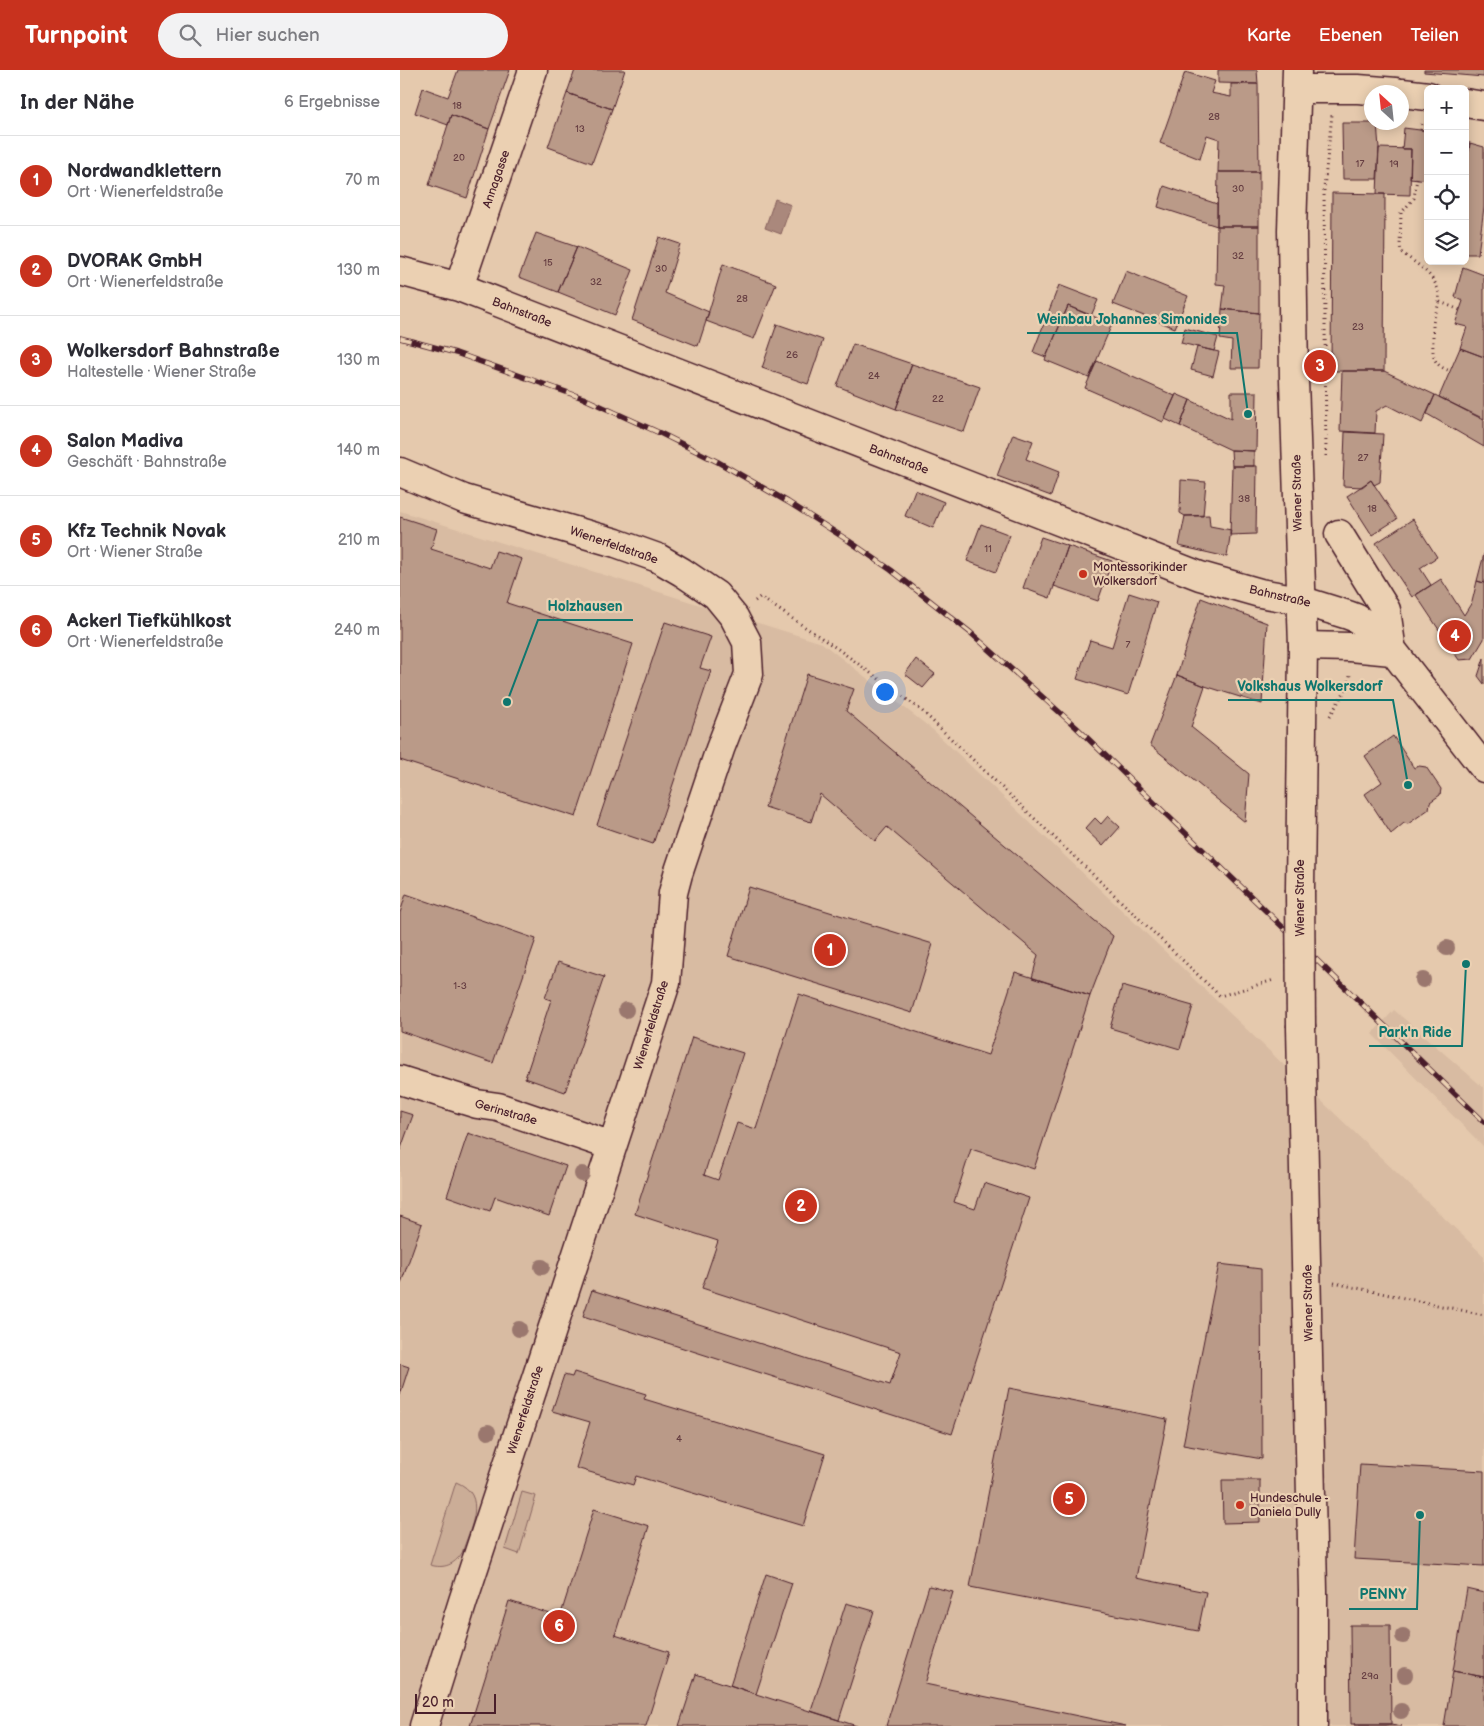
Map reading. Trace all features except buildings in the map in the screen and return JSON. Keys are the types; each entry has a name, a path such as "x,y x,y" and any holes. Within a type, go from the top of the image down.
{"street":[{"name":"Annagasse","path":"460,287 533,70"},
{"path":"1297,79 1335,89 1364,90"},
{"name":"Wiener Straße","path":"1297,79 1292,230 1302,646 1301,1027 1313,1591 1312,1726"},
{"path":"1409,94 1424,96"},
{"path":"1469,103 1484,106"},
{"name":"Bahnstraße","path":"400,271 460,287 1200,576 1260,593 1300,600 1356,618 1380,634 1484,768"},
{"name":"Wienerfeldstraße","path":"400,472 464,499 616,543 658,558 716,595 734,617 747,642 749,674 720,749 678,874 673,893 666,983 463,1601 424,1726"},
{"name":"Bahnstraße","path":"1339,534 1386,610 1392,651"},
{"path":"1302,646 1350,647 1392,651"},
{"name":"Gerinstraße","path":"400,1080 477,1104 498,1107 612,1146"}],"path":[{"path":"1327,462 1324,188 1335,89"},
{"path":"1417,178 1414,198 1401,213 1401,252 1432,277 1439,290 1440,302 1433,323 1432,352 1435,361 1442,368 1451,371"},
{"path":"1440,302 1460,310"},
{"path":"734,617 760,597 838,649 921,710 1220,996 1280,978"},
{"path":"1334,1283 1484,1314"}],"shaded area":[{"path":"775,199 791,205 781,234 765,228"},
{"path":"400,511 822,643 933,730 1484,1256 1484,1726 400,1726"},
{"path":"1394,1010 1484,1088 1484,1147 1372,1034"},
{"path":"456,1482 466,1488 472,1495 475,1504 472,1523 462,1553 456,1560 444,1566 430,1565"},
{"path":"522,1492 536,1496 519,1554 505,1549"}],"railway":[{"path":"400,338 456,353 583,398 662,434 718,462 788,502 891,570 971,633 1076,727 1484,1122"}],"place":[{"name":"Wolkersdorf Bahnstraße","path":"1320,366"},
{"name":"Weinbau Johannes Simonides","path":"1248,414"},
{"name":"Montessorikinder Wolkersdorf","path":"1083,574"},
{"name":"Salon Madiva","path":"1455,636"},
{"name":"Holzhausen","path":"507,702"},
{"name":"Volkshaus Wolkersdorf","path":"1408,785"},
{"name":"Nordwandklettern","path":"830,950"},
{"name":"Park'n Ride","path":"1466,964"},
{"name":"DVORAK GmbH","path":"801,1206"},
{"name":"Kfz Technik Novak","path":"1069,1499"},
{"name":"Hundeschule - Daniela Dully","path":"1240,1505"},
{"name":"PENNY","path":"1420,1515"},
{"name":"Ackerl Tiefkühlkost","path":"559,1626"}]}
